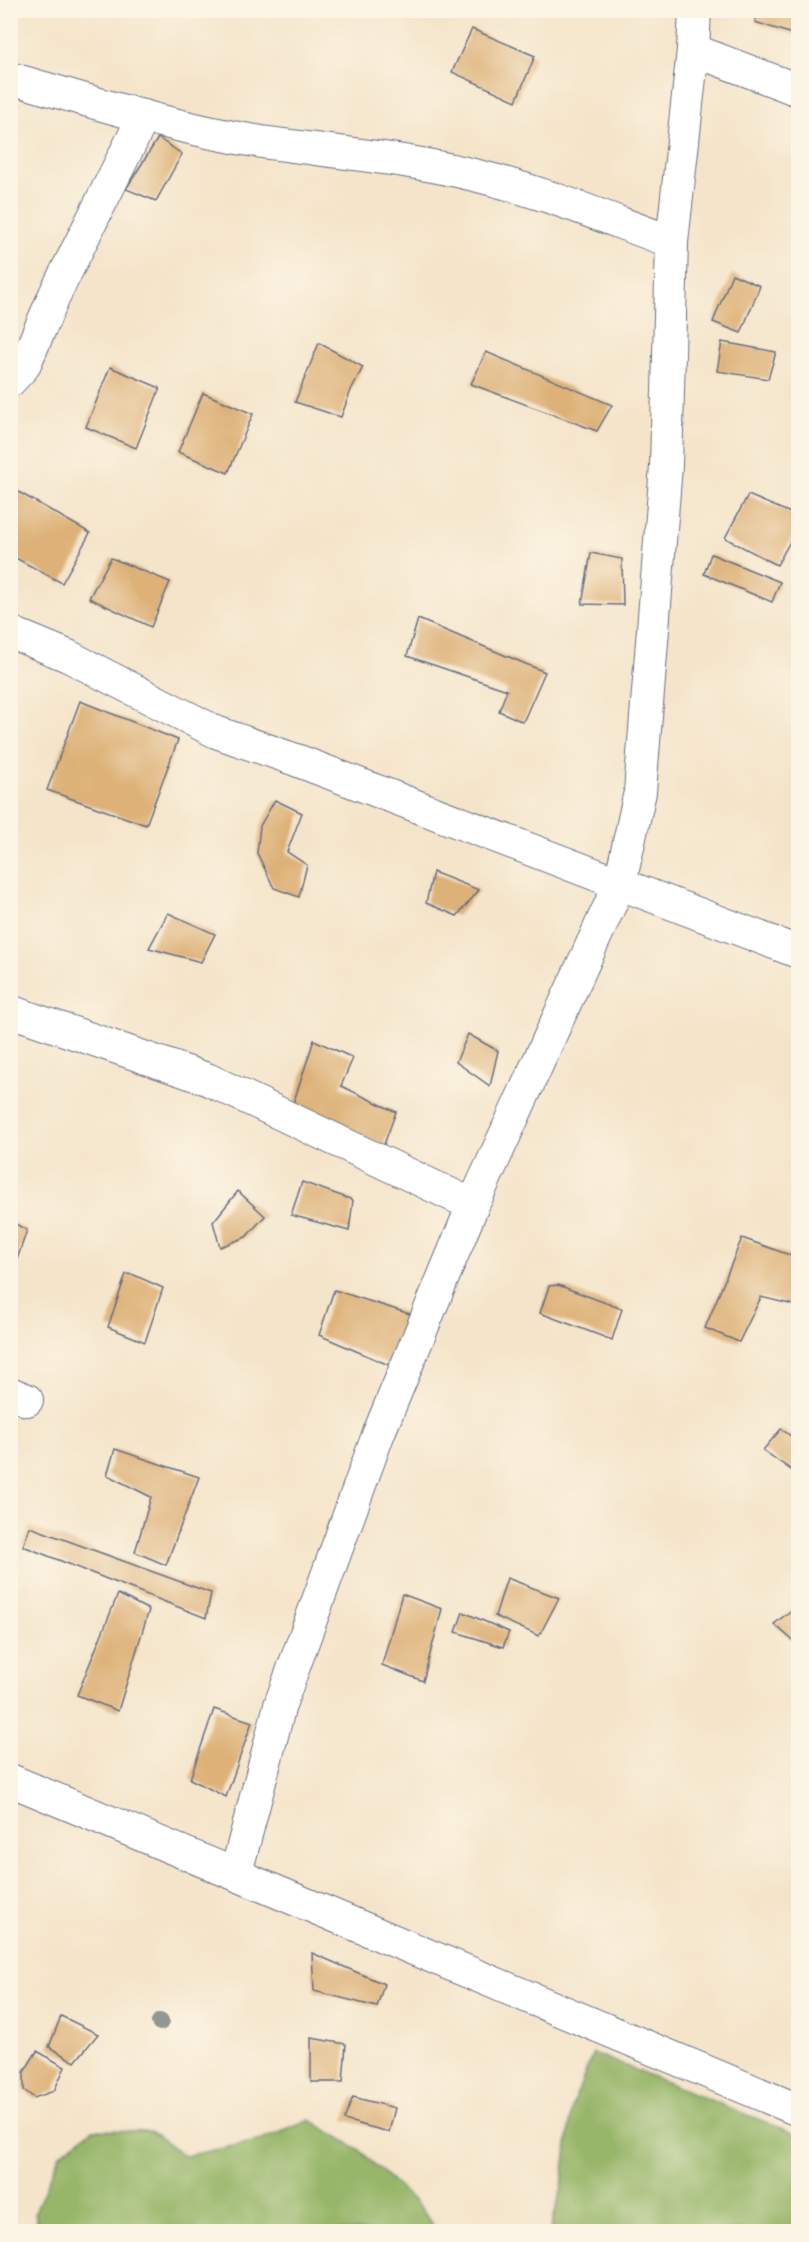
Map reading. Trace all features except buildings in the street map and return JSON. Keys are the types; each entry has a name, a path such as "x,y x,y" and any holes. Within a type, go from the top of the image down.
{"street":[{"path":"236,1873 280,1705 378,1435 473,1205 620,883 640,792 666,466 672,242 693,50 695,10"},
{"path":"693,50 798,90"},
{"path":"10,78 144,116 260,141 374,156 477,175 527,189 672,242"},
{"path":"10,381 24,366 55,294 144,116"},
{"path":"10,633 68,656 216,732 296,760 798,952"},
{"path":"10,1011 207,1079 473,1205"},
{"path":"10,1780 798,2110"}],"green space":[{"path":"593,2053 798,2135 798,2231 550,2231 562,2187 572,2107"},
{"path":"310,2120 358,2149 421,2208 436,2231 39,2231 35,2212 60,2154 92,2130 151,2131 185,2156 262,2140"}]}
